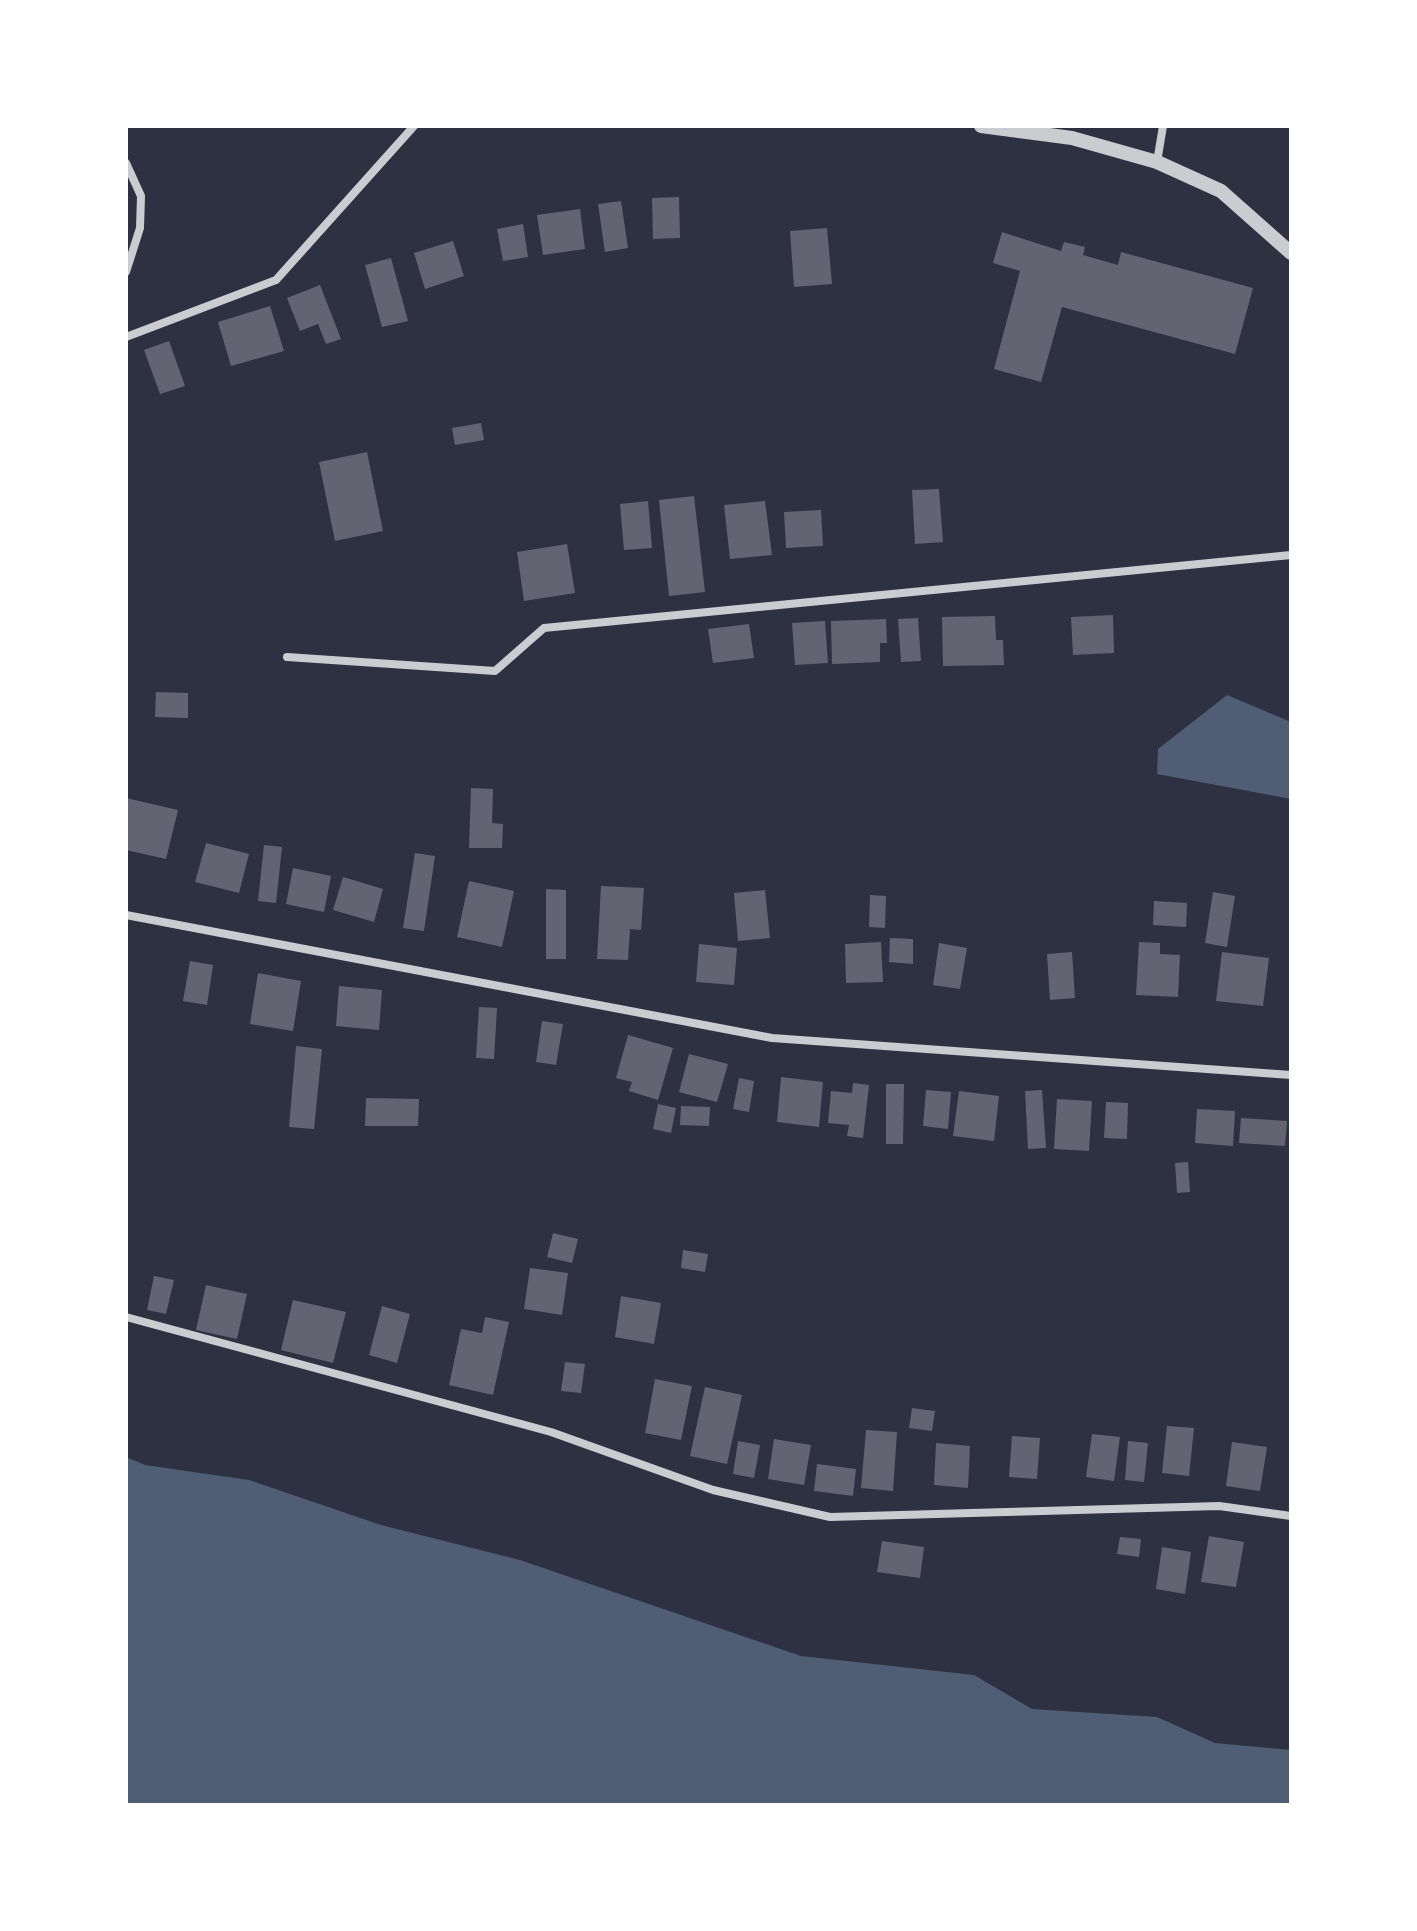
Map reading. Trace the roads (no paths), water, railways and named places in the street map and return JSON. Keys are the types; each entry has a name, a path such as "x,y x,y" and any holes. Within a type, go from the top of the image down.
{"street":[{"path":"126,337 276,280 414,126"},
{"path":"981,126 1072,138 1157,162 1221,191 1280,239 1291,253"},
{"path":"1157,162 1163,126"},
{"path":"126,163 141,196 140,228 126,272"},
{"path":"287,657 495,671 544,628 1291,555"},
{"path":"126,915 772,1038 1291,1075"},
{"path":"126,1317 551,1432 713,1490 830,1517 1219,1506 1291,1516"}],"water":[{"path":"1227,695 1291,722 1291,799 1157,774 1158,749"},
{"path":"126,1457 145,1465 249,1480 381,1525 520,1560 801,1656 974,1675 1032,1709 1157,1717 1215,1743 1291,1750 1291,1805 126,1805"}]}
